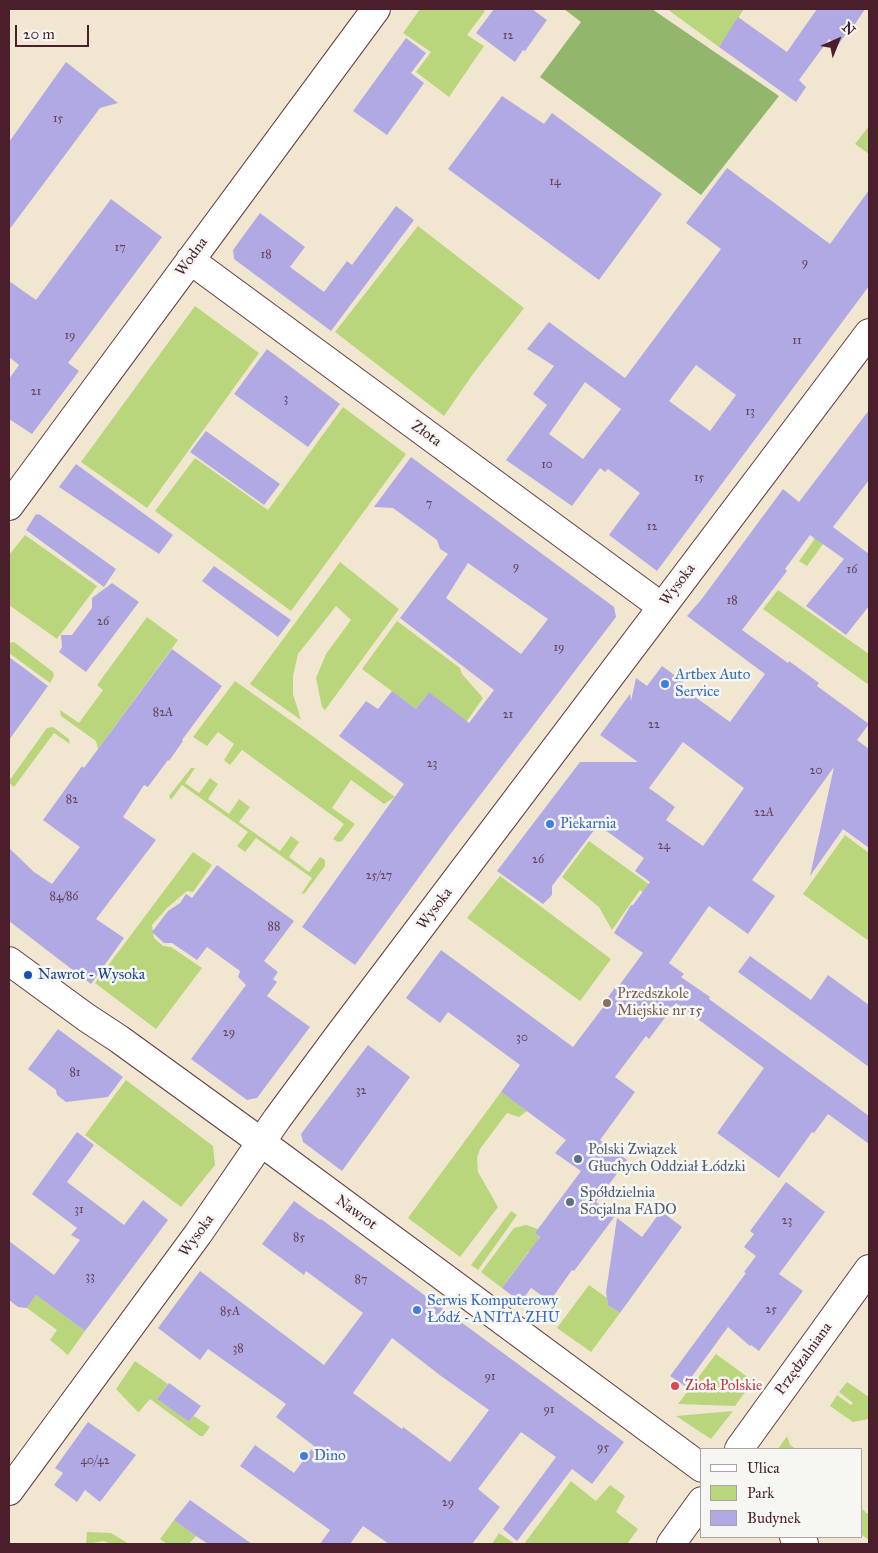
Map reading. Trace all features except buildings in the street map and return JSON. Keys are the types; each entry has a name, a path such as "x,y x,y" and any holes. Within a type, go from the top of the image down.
{"street":[{"name":"Wodna","path":"9,506 376,9"},
{"name":"Złota","path":"190,260 662,607"},
{"name":"Wysoka","path":"9,1490 198,1234 241,1174 261,1142 339,1035 869,333"},
{"name":"Nawrot","path":"9,961 261,1142 700,1467"},
{"name":"Przędzalniana","path":"740,1448 869,1269"},
{"path":"671,1544 700,1504"}],"green space":[{"path":"420,9 481,9 485,11 467,35 484,46 449,97 416,72 431,52 403,33"},
{"path":"564,9 652,9 779,96 701,195 540,77 581,22"},
{"path":"667,9 744,9 719,47"},
{"path":"869,126 869,154 855,144"},
{"path":"418,226 524,308 473,374 444,416 335,332"},
{"path":"195,306 259,353 147,508 81,462"},
{"path":"343,407 406,454 291,611 155,511 195,458 268,510"},
{"path":"813,531 823,544 807,566 799,561 814,540"},
{"path":"25,535 97,586 57,639 9,605 9,555"},
{"path":"340,562 399,609 325,710 322,707 316,678 326,654 351,620 336,606 298,654 293,676 293,694 301,720 250,684"},
{"path":"778,590 869,654 869,685 763,609"},
{"path":"147,617 178,640 98,749 96,741 61,716 60,710 79,723 103,690 97,685"},
{"path":"397,621 460,668 462,674 483,698 467,721 463,721 429,692 416,709 362,669"},
{"path":"14,642 53,672 54,676 50,683 9,653 9,643"},
{"path":"235,681 395,797 384,804 351,780 332,808 355,824 342,841 338,842 333,839 344,824 242,750 230,765 224,760 234,744 218,732 207,746 193,737"},
{"path":"53,727 69,739 70,744 54,733 14,787 9,781 47,728"},
{"path":"191,768 195,768 185,783 199,793 210,778 218,784 208,799 229,814 239,799 250,807 239,822 280,851 291,836 299,842 289,857 309,872 320,857 325,860 325,866 305,893 301,894 312,878 256,838 245,852 237,846 248,832 182,785 171,800 169,796"},
{"path":"845,835 869,853 869,941 803,894"},
{"path":"589,841 675,903 669,912 640,890 612,930 599,907 562,877"},
{"path":"193,852 212,865 193,892 187,891 167,908 152,925 154,938 163,946 171,947 202,968 156,1029 95,983"},
{"path":"500,876 611,959 580,1001 467,918"},
{"path":"126,1080 213,1146 215,1165 181,1207 85,1135"},
{"path":"501,1092 527,1111 519,1117 507,1113 480,1149 477,1158 478,1172 498,1207 460,1257 408,1218"},
{"path":"511,1211 517,1215 478,1270 471,1265"},
{"path":"526,1225 538,1229 535,1233 539,1236 538,1248 529,1251 502,1288 481,1272 514,1228"},
{"path":"589,1285 607,1298 608,1305 620,1313 591,1352 557,1328"},
{"path":"36,1295 85,1331 68,1355 50,1340 57,1330 27,1308"},
{"path":"716,1354 753,1381 735,1406 678,1404"},
{"path":"135,1361 168,1384 157,1399 189,1422 194,1416 210,1427 203,1436 200,1436 150,1399 138,1412 116,1389"},
{"path":"847,1382 869,1397 869,1419 853,1422 830,1406 837,1395 851,1405 853,1403 839,1392"},
{"path":"733,1411 711,1439 676,1416"},
{"path":"787,1436 790,1445 794,1448 779,1448"},
{"path":"571,1481 596,1501 610,1485 625,1496 616,1512 638,1529 627,1544 524,1544"},
{"path":"863,1510 869,1515 869,1540 863,1536"},
{"path":"174,1520 196,1536 189,1544 167,1544 160,1539"},
{"path":"87,1532 111,1533 129,1544 111,1544 104,1541 86,1544"},
{"path":"499,1533 515,1544 492,1544"}],"place":[{"name":"Artbex Auto Service","path":"665,684"},
{"name":"Piekarnia","path":"550,824"},
{"name":"Nawrot - Wysoka","path":"28,975"},
{"name":"Przedszkole Miejskie nr 15","path":"607,1003"},
{"name":"Polski Związek Głuchych Oddział Łódzki","path":"578,1159"},
{"name":"Spółdzielnia Socjalna FADO","path":"570,1202"},
{"name":"Serwis Komputerowy Łódź - ANITA ZHU","path":"417,1310"},
{"name":"Zioła Polskie","path":"675,1386"},
{"name":"Dino","path":"304,1456"}]}
